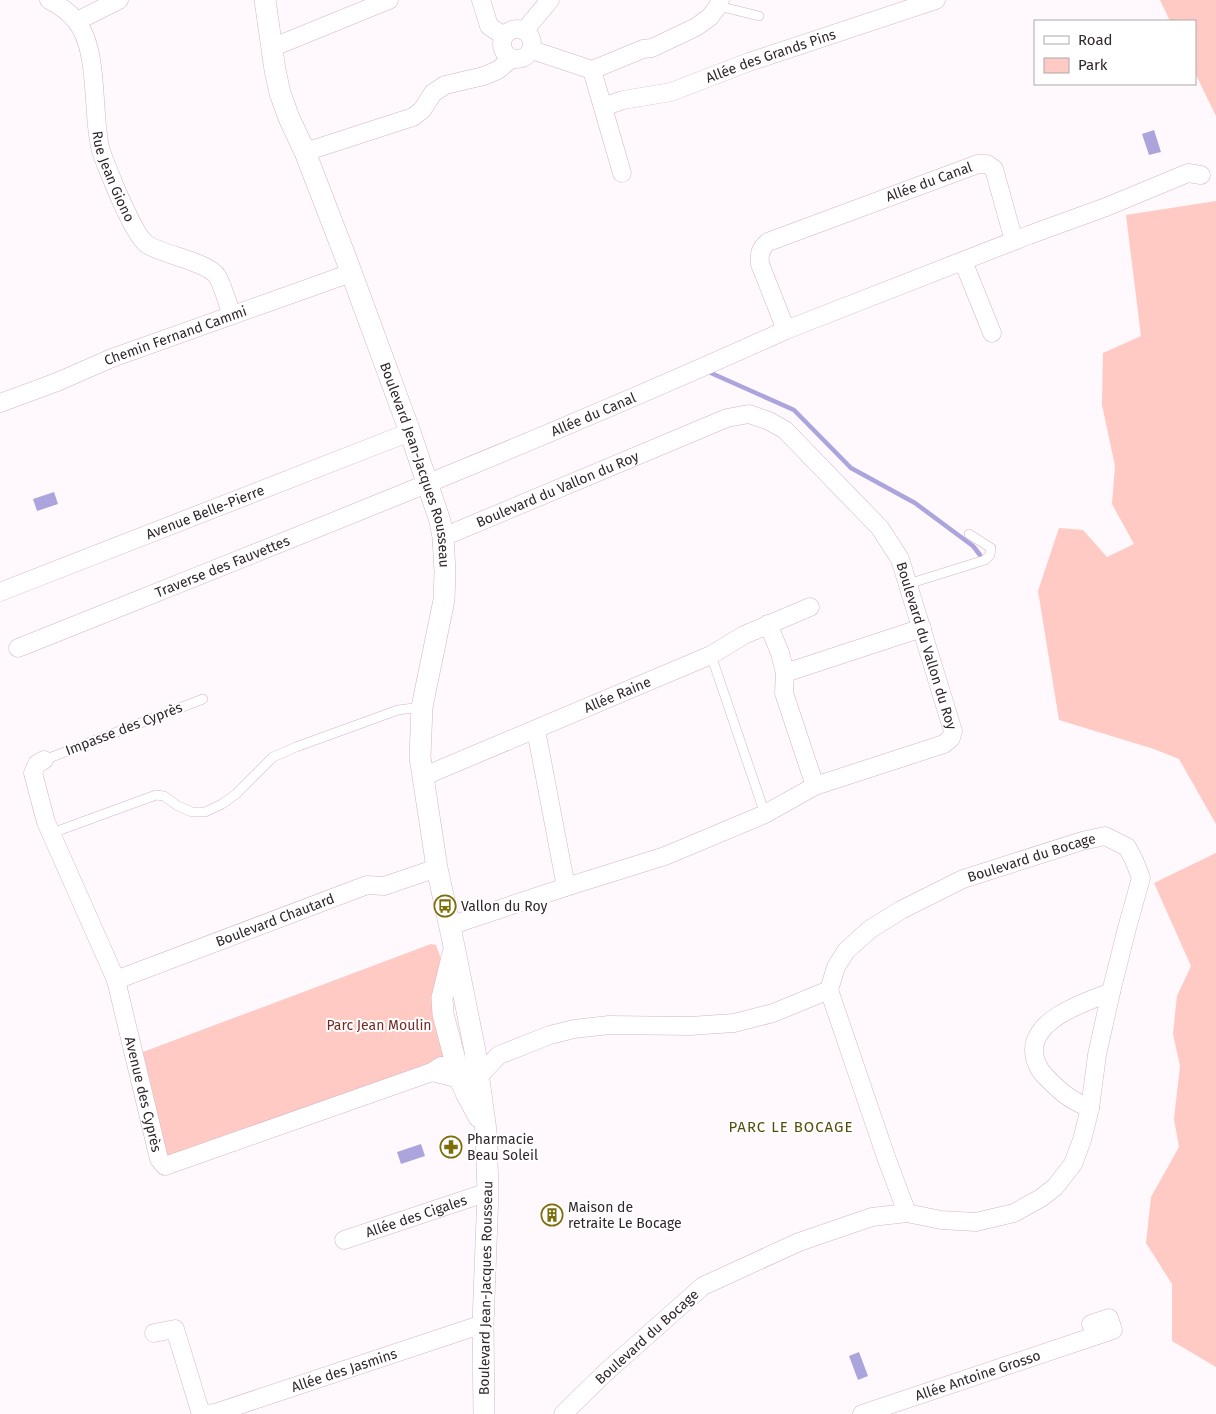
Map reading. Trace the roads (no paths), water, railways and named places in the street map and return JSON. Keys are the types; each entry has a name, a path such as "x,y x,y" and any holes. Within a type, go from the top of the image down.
{"street":[{"name":"Rue Jean Giono","path":"49,0 69,13 77,21 90,52 100,146 114,183 138,234 146,245 207,267 216,275 232,315"},
{"path":"77,21 118,0"},
{"name":"Boulevard Jean-Jacques Rousseau","path":"266,0 280,93 305,152 351,273 410,432 440,521 445,572 444,600 422,706 420,757 437,868 475,1051 469,1078"},
{"path":"272,48 389,0"},
{"path":"481,0 489,26 504,36"},
{"path":"524,31 550,0"},
{"name":"Allée des Grands Pins","path":"604,107 623,100 671,92 749,62 936,0"},
{"path":"532,50 592,70 643,49 652,48 696,27 710,17 719,3"},
{"path":"517,29 524,31 530,36 532,50 527,56 519,60 511,59 504,53 501,45 504,36 509,31 517,29"},
{"path":"305,152 413,116 422,110 433,93 445,85 484,76 498,70 511,59"},
{"path":"592,70 622,173"},
{"name":"Allée du Canal","path":"428,484 681,377 786,330 1014,241 994,169 987,164 978,164 768,242 761,248 759,255 760,264 786,330"},
{"path":"1014,241 1188,173 1201,175"},
{"path":"963,262 992,333"},
{"name":"Chemin Fernand Cammi","path":"0,403 57,382 112,358 351,273"},
{"name":"Boulevard du Vallon du Roy","path":"443,537 727,418 749,414 769,421 785,430 880,528 900,559 953,731 951,738 944,744 815,786 765,814 665,856 566,887 452,936"},
{"name":"Avenue Belle-Pierre","path":"0,592 410,432"},
{"name":"Traverse des Fauvettes","path":"18,648 428,484"},
{"name":"Allée Raine","path":"422,777 711,655 744,635 810,607"},
{"path":"768,624 780,653 785,673 784,692 815,786"},
{"path":"785,673 922,628"},
{"path":"536,730 566,887"},
{"name":"Avenue des Cyprès","path":"44,760 37,764 33,773 46,822 116,980 159,1159 165,1166 432,1072 454,1056 475,1051"},
{"name":"Boulevard du Bocage","path":"563,1414 606,1372 703,1286 799,1242 872,1217 907,1213 941,1220 976,1222 1014,1213 1041,1198 1055,1187 1073,1164 1082,1140 1090,1108 1097,1055 1111,992 1141,878 1134,860 1126,847 1105,836 1074,843 963,879 901,910 869,930 846,951 836,967 828,990"},
{"name":"Boulevard Chautard","path":"116,980 367,885 384,886 437,868"},
{"name":"Boulevard Jean-Jacques Rousseau","path":"452,936 442,998 443,1014 454,1056 469,1078 486,1131 488,1192 484,1324 484,1414"},
{"path":"432,1072 469,1078 499,1055 550,1035 574,1029 609,1024 690,1026 734,1022 773,1012 828,990 907,1213"},
{"path":"1090,1108 1074,1102 1040,1070 1034,1058 1034,1043 1041,1029 1056,1017 1084,1002 1111,992"},
{"path":"475,1051 499,1055"},
{"name":"Allée des Cigales","path":"344,1240 488,1192"},
{"name":"Allée des Jasmins","path":"154,1333 175,1329 202,1414 215,1413 484,1324"},
{"name":"Allée Antoine Grosso","path":"862,1414 1095,1336"}],"lane":[{"path":"719,3 759,16"},
{"path":"908,584 985,560 990,555 991,548 969,534"},
{"path":"711,655 765,814"},
{"name":"Impasse des Cyprès","path":"44,760 203,699"},
{"path":"52,833 156,795 164,796 178,806 192,812 204,812 222,804 236,794 273,757 398,710 422,706"}],"waterway":[{"path":"711,373 794,410 851,468 915,503 973,546 980,555"}],"place":[{"name":"Vallon du Roy","path":"445,906"},
{"name":"Pharmacie Beau Soleil","path":"451,1147"},
{"name":"Maison de retraite Le Bocage","path":"552,1215"}],"district":[{"name":"PARC LE BOCAGE","path":"791,1127"}],"park label":[{"name":"Parc Jean Moulin","path":"379,1025"}]}
